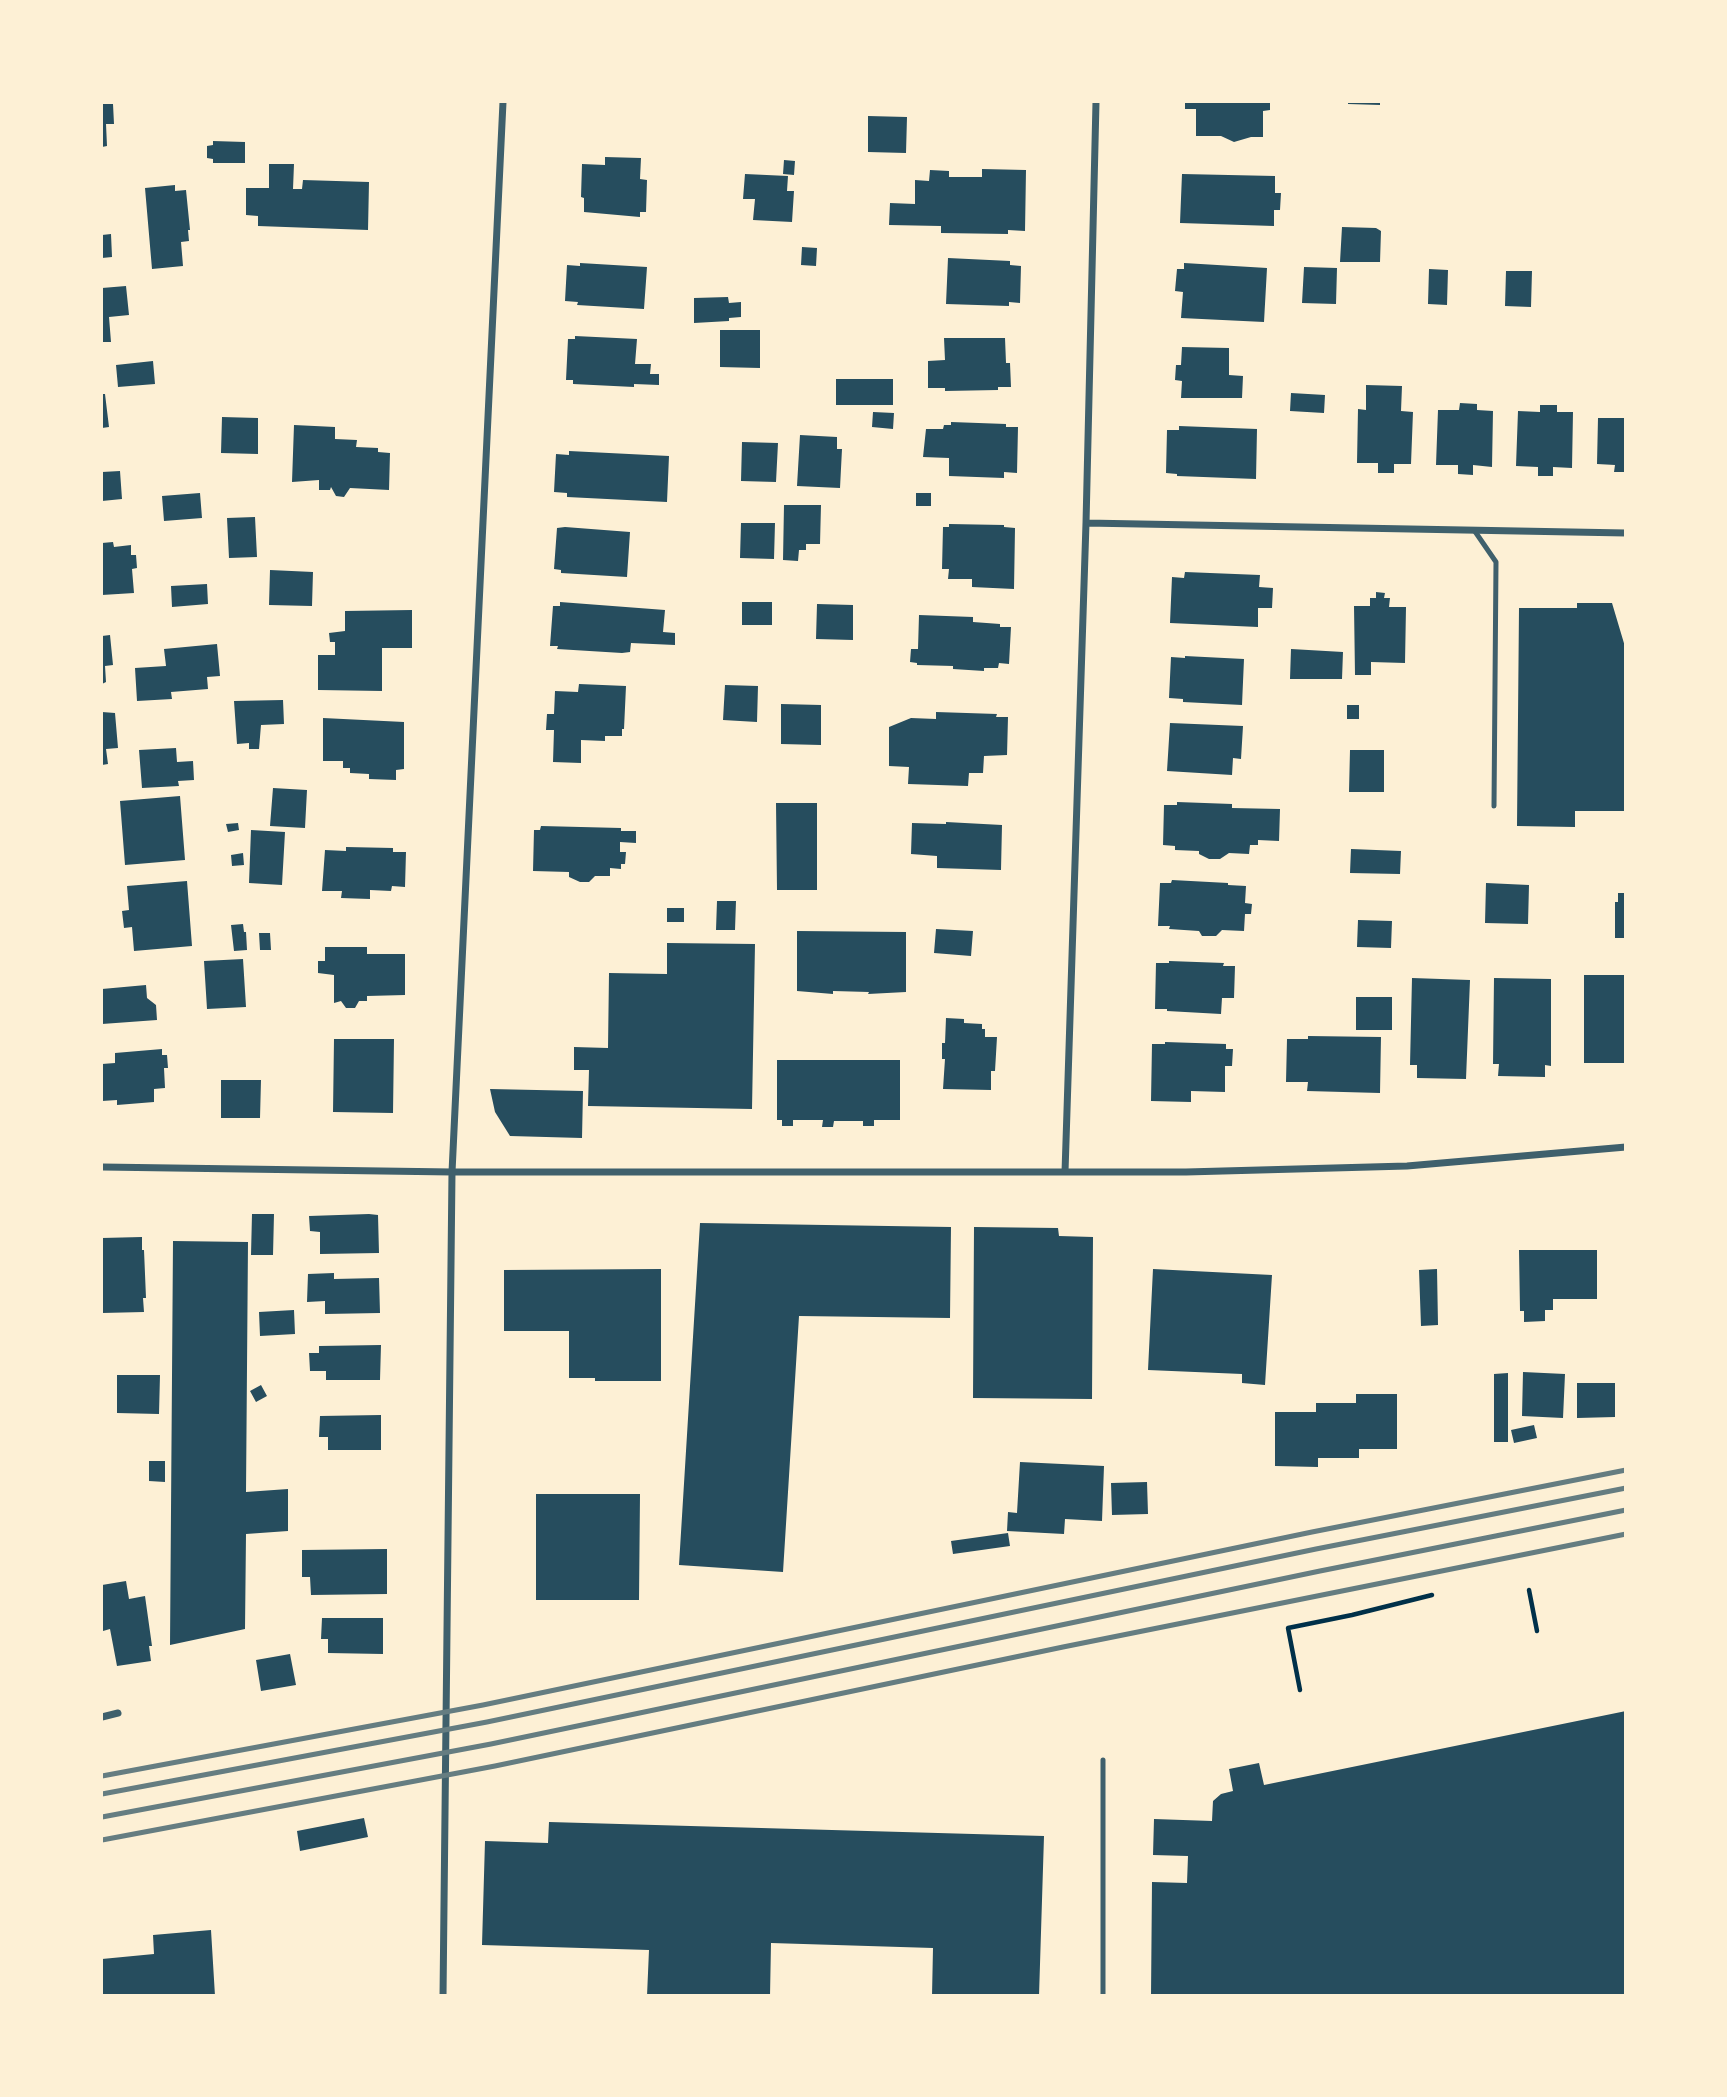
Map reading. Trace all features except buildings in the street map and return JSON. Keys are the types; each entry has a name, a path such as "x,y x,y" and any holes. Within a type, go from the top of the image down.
{"street":[{"path":"443,1996 452,1172 503,102"},
{"path":"1065,1172 1086,523 1096,102"},
{"path":"1086,523 1626,533"},
{"path":"102,1167 452,1172 1186,1172 1407,1166 1626,1147"},
{"path":"102,1717 118,1713"}],"lane":[{"path":"1474,530 1496,562 1494,806"},
{"path":"1103,1760 1103,1996"}],"path":[{"path":"1529,1590 1537,1631"},
{"path":"1300,1689 1288,1628 1432,1595"}],"railway":[{"path":"102,1776 483,1705 1312,1532 1626,1470"},
{"path":"102,1794 487,1722 1316,1549 1626,1488"},
{"path":"102,1817 491,1744 1626,1510"},
{"path":"102,1840 495,1766 1063,1647 1626,1534"}]}
